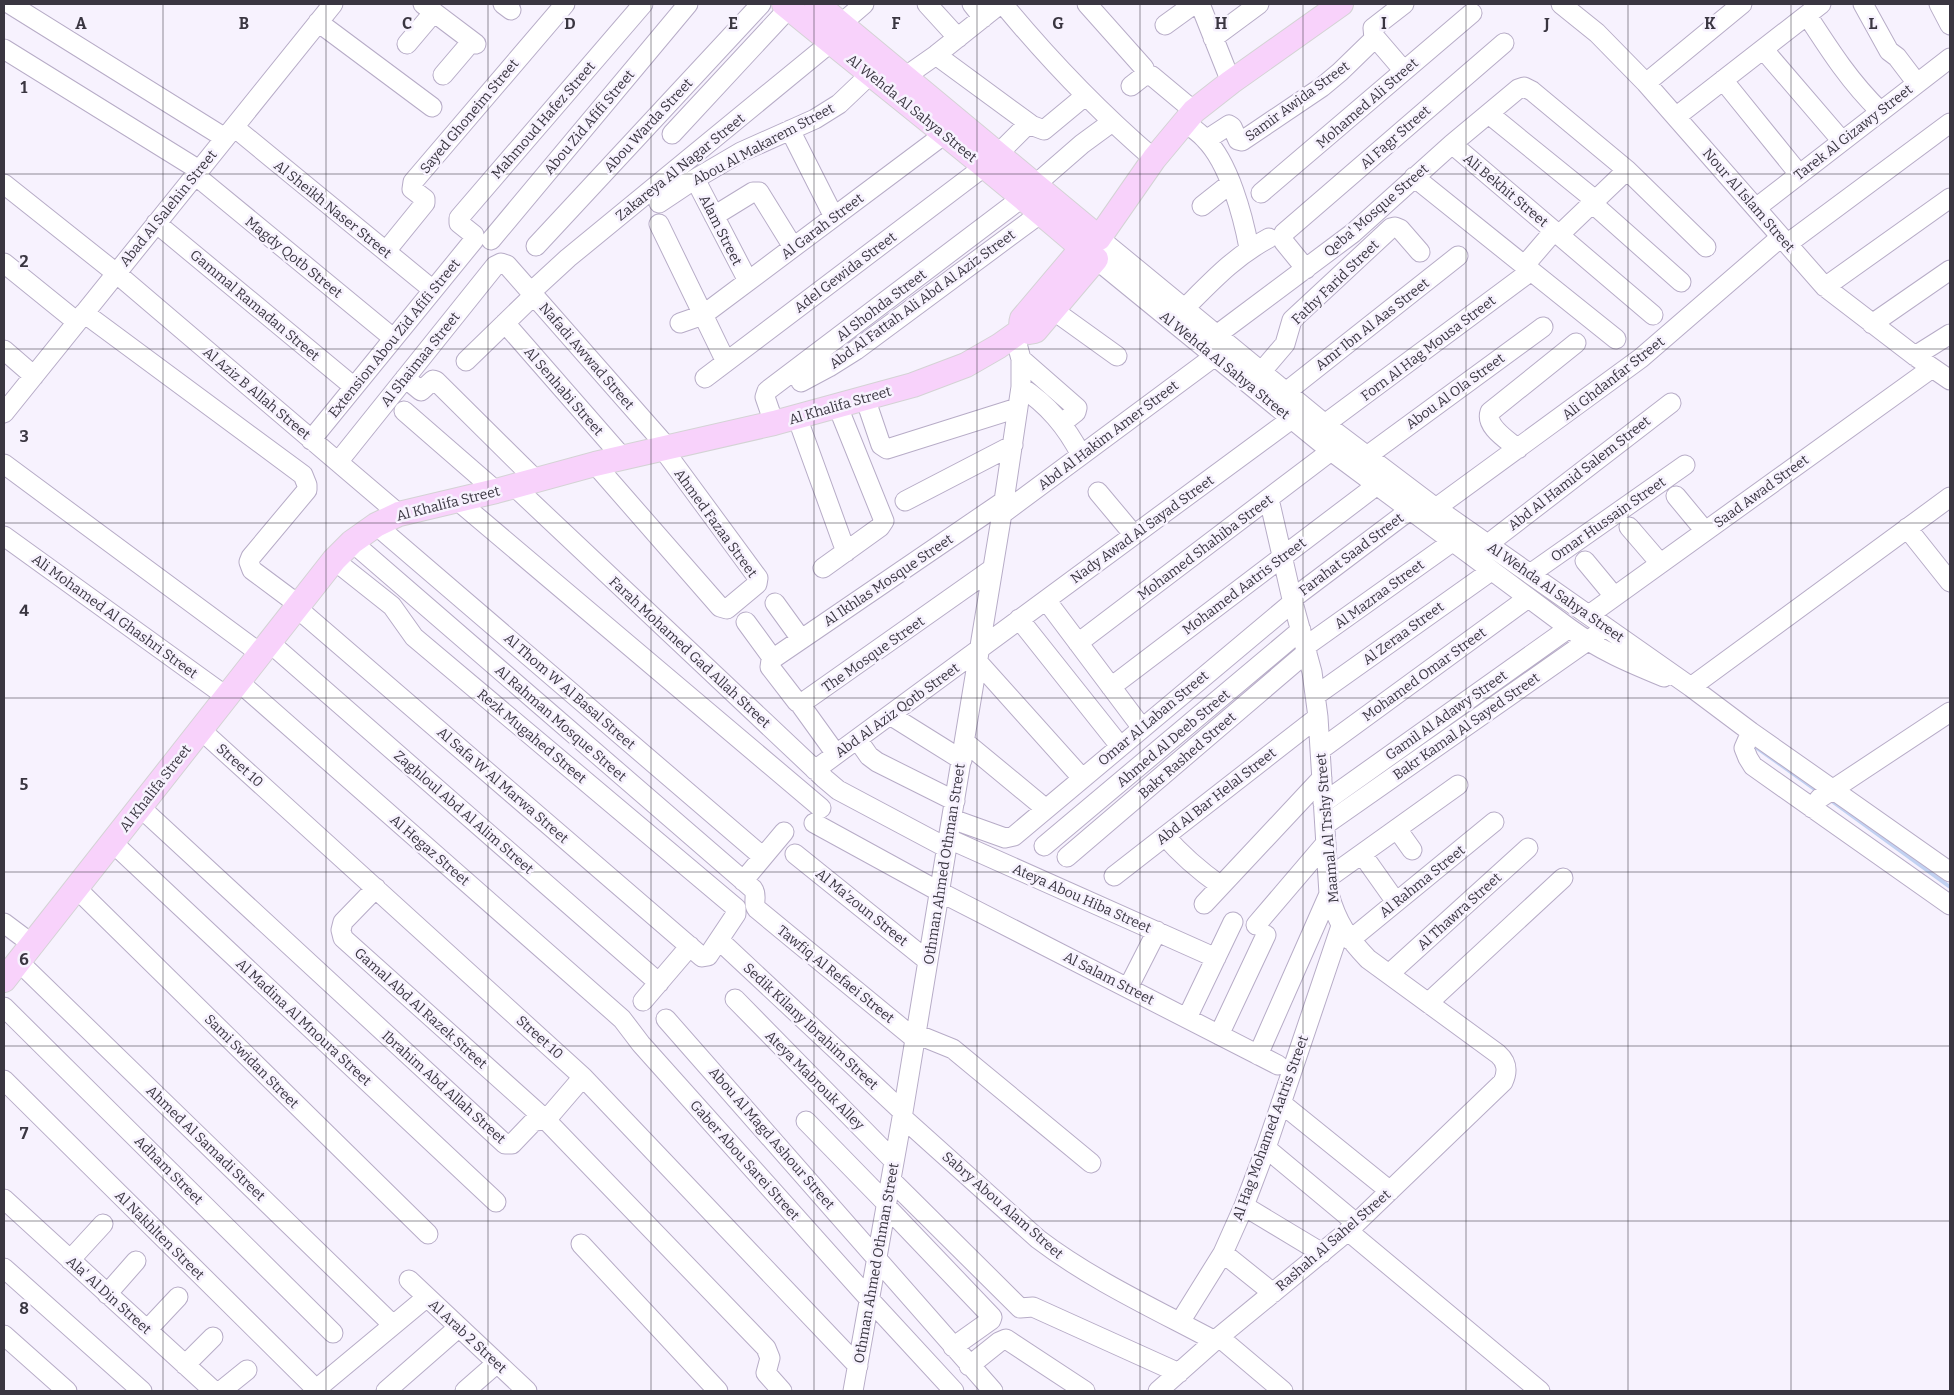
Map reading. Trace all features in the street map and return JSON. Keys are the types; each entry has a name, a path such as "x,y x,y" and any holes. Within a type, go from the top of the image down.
{"main road":[{"name":"Al Wehda Al Sahya Street","path":"818,4 836,33"},
{"path":"1019,332 1022,319 1092,248 1154,159 1189,116 1231,82 1341,4"},
{"name":"Al Wehda Al Sahya Street","path":"786,6 836,33 992,160 1092,248"},
{"name":"Al Wehda Al Sahya Street","path":"878,67 906,76 953,128"},
{"name":"Al Khalifa Street","path":"13,966 334,560 352,542 376,525 398,514 515,486 595,464 838,407 949,373 983,356 1019,332 1035,331 1053,310 1092,248"}],"street":[{"name":"Al Sheikh Naser Street","path":"10,4 229,133 386,251 433,290"},
{"name":"Abad Al Salehin Street","path":"4,412 333,4"},
{"name":"Sayed Ghoneim Street","path":"386,251 426,202 425,199 412,189 413,182 565,4"},
{"name":"Mahmoud Hafez Street","path":"482,238 460,225 459,218 643,4"},
{"name":"Abou Zid Afifi Street","path":"482,238 688,4"},
{"name":"Abou Warda Street","path":"536,246 761,4"},
{"name":"Zakareya Al Nagar Street","path":"466,361 568,258 836,33 864,4"},
{"path":"927,4 958,38"},
{"path":"906,76 958,38 977,11 1002,4 1036,44 1085,96 1154,159"},
{"path":"1087,4 1144,68"},
{"path":"1165,25 1194,4"},
{"path":"1200,4 1231,82"},
{"path":"1214,38 1257,4"},
{"name":"Samir Awida Street","path":"1206,140 1229,125 1232,127 1238,140 1242,141 1334,77 1358,56 1374,36 1373,28 1404,4"},
{"name":"Nour Al Islam Street","path":"1561,4 1597,33 1677,116 1824,287 1950,380"},
{"path":"1646,84 1742,4"},
{"path":"1863,4 1889,51 1897,57 1916,82"},
{"path":"1940,4 1950,25"},
{"path":"672,134 786,6"},
{"path":"407,44 429,8 474,43 443,74"},
{"path":"1677,116 1814,9 1842,70 1880,111"},
{"name":"Mohamed Ali Street","path":"1261,193 1472,13"},
{"path":"318,22 432,107"},
{"path":"1374,36 1404,71"},
{"name":"Al Fagr Street","path":"1185,308 1232,261 1249,248 1277,235 1504,43"},
{"name":"Magdy Qotb Street","path":"4,49 197,173 394,338"},
{"path":"1763,49 1842,141"},
{"path":"936,55 1030,124 1044,130 1085,96"},
{"name":"Tarek Al Gizawy Street","path":"1756,208 1916,82 1950,58"},
{"name":"Abou Al Makarem Street","path":"659,203 741,152 815,119 839,104 878,67"},
{"path":"1131,86 1144,75 1152,76 1189,116 1206,140 1231,183 1242,215 1249,248"},
{"path":"1723,80 1799,174"},
{"name":"Qeba' Mosque Street","path":"1218,334 1353,233 1452,144 1521,88 1532,90 1627,170"},
{"path":"1489,114 1594,202 1681,282"},
{"path":"1034,197 1082,144 1112,122"},
{"name":"Ali Ghdanfar Street","path":"1444,525 1518,449 1641,358 1784,240 1950,123"},
{"name":"Adel Gewida Street","path":"705,378 992,160 1030,124"},
{"name":"Al Garah Street","path":"680,323 704,315 953,128"},
{"path":"790,130 834,217"},
{"name":"Ali Bekhit Street","path":"1452,144 1653,315"},
{"path":"1627,170 1706,247"},
{"name":"Forn Al Hag Mousa Street","path":"1325,424 1528,269 1557,233 1594,202 1627,170"},
{"path":"1414,177 1616,339"},
{"name":"Alam Street","path":"695,179 748,281"},
{"path":"1202,206 1231,183"},
{"name":"Al Aziz B Allah Street","path":"4,184 116,273 398,514"},
{"path":"714,216 753,192 759,192 793,247"},
{"name":"Abd Al Fattah Ali Abd Al Aziz Street","path":"801,382 829,368 856,350 1034,197"},
{"name":"Al Shohda Street","path":"774,423 765,397 767,391 1034,197"},
{"path":"1824,287 1950,198"},
{"name":"Gammal Ramadan Street","path":"156,223 354,387"},
{"path":"659,224 726,362"},
{"name":"Fathy Farid Street","path":"1262,371 1285,344 1292,320 1391,228 1398,228 1420,252"},
{"path":"1277,235 1282,237 1306,269"},
{"name":"Extension Abou Zid Afifi Street","path":"311,440 474,240 482,238"},
{"name":"Al Wehda Al Sahya Street","path":"1092,248 1185,308 1218,334 1286,392 1299,414 1331,451 1410,510 1488,544 1691,687 1751,732 1950,905"},
{"name":"Al Wehda Al Sahya Street","path":"1092,248 1215,356 1299,414 1325,424 1367,456 1491,570 1528,598 1587,641 1620,660 1691,687"},
{"name":"Amr Ibn Al Aas Street","path":"1286,392 1458,256"},
{"path":"4,262 80,318"},
{"name":"Al Shaimaa Street","path":"338,462 495,266 501,263 507,265"},
{"name":"Nafadi Awwad Street","path":"507,265 665,449"},
{"path":"1872,324 1950,270"},
{"path":"1053,310 1116,356"},
{"name":"Al Safa W Al Marwa Street","path":"80,318 303,474 308,485 307,490 251,557 249,562 252,570 298,607 702,957 705,958 714,947"},
{"name":"Al Senhabi Street","path":"505,323 623,458"},
{"name":"Abou Al Ola Street","path":"1367,456 1543,326"},
{"name":"Othman Ahmed Othman Street","path":"853,1391 903,1115 1013,446 1021,387 1019,332"},
{"path":"1915,356 1950,334"},
{"path":"1518,449 1491,426 1488,419 1490,412 1576,343"},
{"path":"4,350 34,376"},
{"name":"Abd Al Hakim Amer Street","path":"1003,507 1081,455 1215,356"},
{"path":"1020,359 1078,408 1076,412 1062,422"},
{"name":"Saad Awad Street","path":"1590,615 1932,368"},
{"path":"405,378 421,390 432,381 436,381 515,486"},
{"path":"1021,387 1038,398 1062,422 1081,455"},
{"path":"865,398 881,445 886,450 1017,408"},
{"name":"Abd Al Hamid Salem Street","path":"1488,544 1671,403"},
{"path":"823,568 883,523 883,518 838,407"},
{"path":"404,411 515,486"},
{"name":"Nady Awad Al Sayad Street","path":"978,655 1019,620 1299,414"},
{"path":"797,417 846,552"},
{"path":"905,501 1013,446"},
{"name":"Ahmed Fazaa Street","path":"595,464 720,607 724,609 729,608 757,584 758,578 665,449"},
{"name":"Mohamed Shahiba Street","path":"1078,643 1331,451"},
{"name":"Zaghloul Abd Al Alim Street","path":"4,464 265,648 659,982"},
{"name":"Omar Hussain Street","path":"1530,574 1685,465"},
{"name":"Mohamed Aatris Street","path":"1111,687 1377,485"},
{"name":"Farah Mohamed Gad Allah Street","path":"515,486 815,770 838,790 873,808"},
{"path":"1098,492 1134,535"},
{"path":"1676,496 1705,532"},
{"path":"1691,687 1950,497"},
{"name":"Maamal Al Trshy Street","path":"1269,498 1292,600 1305,643 1315,696 1329,886 1334,910 1345,933 1368,959 1503,1058 1507,1070 1503,1082"},
{"name":"Al Salam Street","path":"457,500 817,816 940,892 1278,1065"},
{"name":"Al Ikhlas Mosque Street","path":"773,659 1003,507"},
{"name":"Farahat Saad Street","path":"1292,600 1410,510"},
{"name":"Al Thom W Al Basal Street","path":"376,525 763,856"},
{"name":"Al Mazraa Street","path":"1305,643 1444,525"},
{"path":"1629,528 1660,563"},
{"path":"1907,528 1950,582"},
{"name":"Ali Mohamed Al Ghashri Street","path":"4,536 233,689"},
{"name":"Al Rahman Mosque Street","path":"352,542 743,881 754,891 755,905 758,909"},
{"name":"Rezk Mugahed Street","path":"334,560 392,606 414,636 737,910 714,947"},
{"path":"1585,561 1614,596"},
{"name":"The Mosque Street","path":"800,704 992,569"},
{"name":"Al Zeraa Street","path":"1315,696 1491,570"},
{"name":"Mohamed Omar Street","path":"1320,750 1528,598"},
{"path":"1046,600 1142,728"},
{"name":"Omar Al Laban Street","path":"954,810 1005,838 1014,836 1292,600"},
{"path":"775,603 801,639"},
{"path":"1019,620 1120,746"},
{"path":"746,622 773,659 770,662 770,667 800,704 836,754"},
{"name":"Gamil Al Adawy Street","path":"1323,803 1569,628"},
{"name":"Bakr Kamal Al Sayed Street","path":"1219,1035 1261,930 1325,834 1607,628"},
{"name":"Ahmed Al Deeb Street","path":"1044,846 1305,643"},
{"name":"Bakr Rashed Street","path":"1067,857 1305,643"},
{"path":"978,655 1082,778"},
{"name":"Abd Al Aziz Qotb Street","path":"815,770 890,715 978,655"},
{"name":"Al Hegaz Street","path":"233,689 622,1019"},
{"path":"1824,797 1950,712"},
{"path":"890,715 963,751 1046,809"},
{"name":"Abd Al Bar Helal Street","path":"1114,876 1318,717"},
{"name":"Street 10","path":"201,730 583,1077 858,1366"},
{"name":"Al Wehda Al Sahya Street","path":"1751,732 1745,741 1744,748 1753,766 1824,797 1950,872"},
{"path":"856,739 869,756 877,762 954,810"},
{"path":"1204,904 1322,778"},
{"path":"1258,1055 1329,886 1362,854 1458,785"},
{"name":"Ibrahim Abd Allah Street","path":"140,807 505,1144 512,1144 534,1120 546,1120"},
{"name":"Ateya Abou Hiba Street","path":"873,808 948,843 1216,958"},
{"name":"Al Rahma Street","path":"1345,933 1396,902 1494,822"},
{"path":"1397,829 1412,850"},
{"path":"743,881 784,832"},
{"path":"1165,836 1200,872 1220,886"},
{"name":"Al Madina Al Mnoura Street","path":"112,842 496,1202"},
{"name":"Al Thawra Street","path":"1389,974 1528,848"},
{"name":"Al Ma'zoun Street","path":"795,854 928,960"},
{"path":"1362,854 1396,902"},
{"path":"1428,1003 1563,878"},
{"name":"Sami Swidan Street","path":"76,888 428,1234"},
{"name":"Gamal Abd Al Razek Street","path":"376,888 344,922 341,930 343,938 546,1120"},
{"name":"Tawfiq Al Refaei Street","path":"758,909 916,1037 953,1049 1091,1163"},
{"path":"1186,1018 1233,922"},
{"name":"Ahmed Al Samadi Street","path":"4,923 13,966 393,1325"},
{"path":"1128,988 1157,932"},
{"name":"Al Hag Mohamed Aatris Street","path":"1180,1322 1223,1253 1244,1206 1345,933"},
{"path":"643,1001 690,946"},
{"name":"Sedik Kilany Ibrahim Street","path":"714,947 903,1115"},
{"name":"Ateya Mabrouk Alley","path":"735,999 894,1160"},
{"name":"Adham Street","path":"4,1007 334,1333"},
{"name":"Gaber Abou Sarei Street","path":"622,1019 642,1044 870,1300 954,1391"},
{"name":"Abou Al Magd Ashour Street","path":"666,1019 877,1258 969,1366 993,1391"},
{"path":"583,1077 546,1120 766,1348 770,1358 766,1373 782,1391"},
{"name":"Al Nakhlten Street","path":"4,1080 315,1390"},
{"name":"Rashah Al Sahel Street","path":"1170,1385 1217,1339 1352,1227 1503,1082"},
{"path":"1281,1102 1390,1191"},
{"name":"Sabry Abou Alam Street","path":"903,1115 1038,1239 1060,1256 1180,1322 1217,1339 1283,1391"},
{"path":"806,1121 991,1317 991,1320 953,1347"},
{"path":"1266,1148 1352,1227 1540,1391"},
{"path":"891,1180 1019,1307 1024,1309 1033,1306 1170,1385"},
{"name":"Ala' Al Din Street","path":"4,1199 214,1391"},
{"path":"1244,1206 1322,1252"},
{"path":"70,1260 104,1224"},
{"path":"581,1244 718,1391"},
{"path":"1223,1253 1273,1293"},
{"path":"107,1294 136,1261"},
{"path":"4,1268 142,1391"},
{"name":"Al Arab 2 Street","path":"409,1280 527,1391"},
{"path":"147,1330 178,1297"},
{"path":"315,1390 427,1297"},
{"path":"386,1391 460,1327"},
{"path":"4,1336 67,1391"},
{"path":"185,1365 213,1337"},
{"path":"969,1366 999,1342 1006,1339 1085,1391"},
{"path":"465,1391 497,1363"},
{"path":"221,1391 246,1370"}],"waterway":[{"path":"1753,745 1819,792"},
{"path":"1829,799 1950,887"}]}
